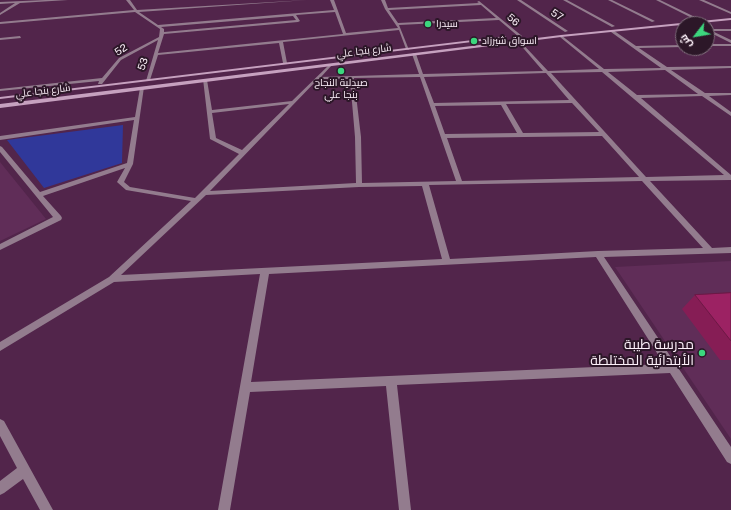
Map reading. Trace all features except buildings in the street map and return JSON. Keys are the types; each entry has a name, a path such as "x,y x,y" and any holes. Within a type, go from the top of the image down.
{"main road":[{"name":"شارع بنجا علي","path":"709,16 731,13"},
{"name":"شارع بنجا علي","path":"0,106 447,50 566,31 675,19"},
{"name":"شارع بنجا علي","path":"715,21 731,19"},
{"name":"شارع بنجا علي","path":"0,98 440,45 561,36 675,25"},
{"path":"440,45 447,50"}],"street":[{"path":"0,3 66,0"},
{"path":"128,0 136,11 162,29 162,35 298,21 294,15"},
{"path":"222,0 222,5"},
{"path":"0,23 136,11 304,0"},
{"path":"332,0 345,35"},
{"path":"383,0 400,29 408,49"},
{"name":"56","path":"478,0 519,39 546,72 710,251"},
{"name":"57","path":"520,0 566,31"},
{"path":"565,0 613,26"},
{"path":"610,0 653,21"},
{"path":"658,0 691,16"},
{"path":"701,0 731,13"},
{"path":"0,14 19,2"},
{"path":"387,9 482,4"},
{"path":"0,10 7,10"},
{"path":"157,26 335,11"},
{"path":"397,24 499,19"},
{"path":"156,54 400,29"},
{"path":"715,30 731,30"},
{"path":"612,31 731,114"},
{"path":"715,34 731,43"},
{"name":"53","path":"148,80 162,35"},
{"name":"52","path":"98,86 120,59 162,35"},
{"path":"561,36 604,70 731,178"},
{"path":"0,39 20,37"},
{"path":"281,41 284,63"},
{"path":"715,44 731,43"},
{"path":"634,47 675,46"},
{"path":"414,54 460,183"},
{"path":"0,346 112,279 204,192 330,64"},
{"path":"317,78 731,67"},
{"path":"352,77 358,137 360,185"},
{"path":"0,90 103,78"},
{"path":"205,80 213,139 243,153"},
{"path":"142,88 130,164 120,182 128,189 195,200"},
{"path":"636,97 731,94"},
{"path":"432,105 573,101"},
{"path":"209,112 293,102"},
{"path":"503,103 521,135"},
{"path":"0,138 137,118"},
{"path":"443,136 604,134"},
{"path":"0,148 58,218 0,247"},
{"path":"38,195 130,164"},
{"path":"204,192 360,185 731,178"},
{"path":"425,184 447,262"},
{"path":"112,279 598,254 731,250"},
{"path":"598,254 731,458"},
{"path":"224,510 265,271"},
{"path":"246,387 672,368"},
{"path":"391,380 405,510"},
{"path":"0,425 47,510"},
{"path":"0,489 25,470"}],"shaded area":[{"path":"123,125 122,163 44,188 7,140"},
{"path":"0,162 46,219 0,241"},
{"name":"مدرسة طيبة الأبتدائية المختلطة","path":"731,261 731,439 615,267"}],"place":[{"name":"سيدرا","path":"428,24"},
{"name":"اسواق شيرزاد","path":"474,41"},
{"name":"صيدلية النجاح بنجا علي","path":"341,71"},
{"name":"مدرسة طيبة الأبتدائية المختلطة","path":"702,353"}]}
